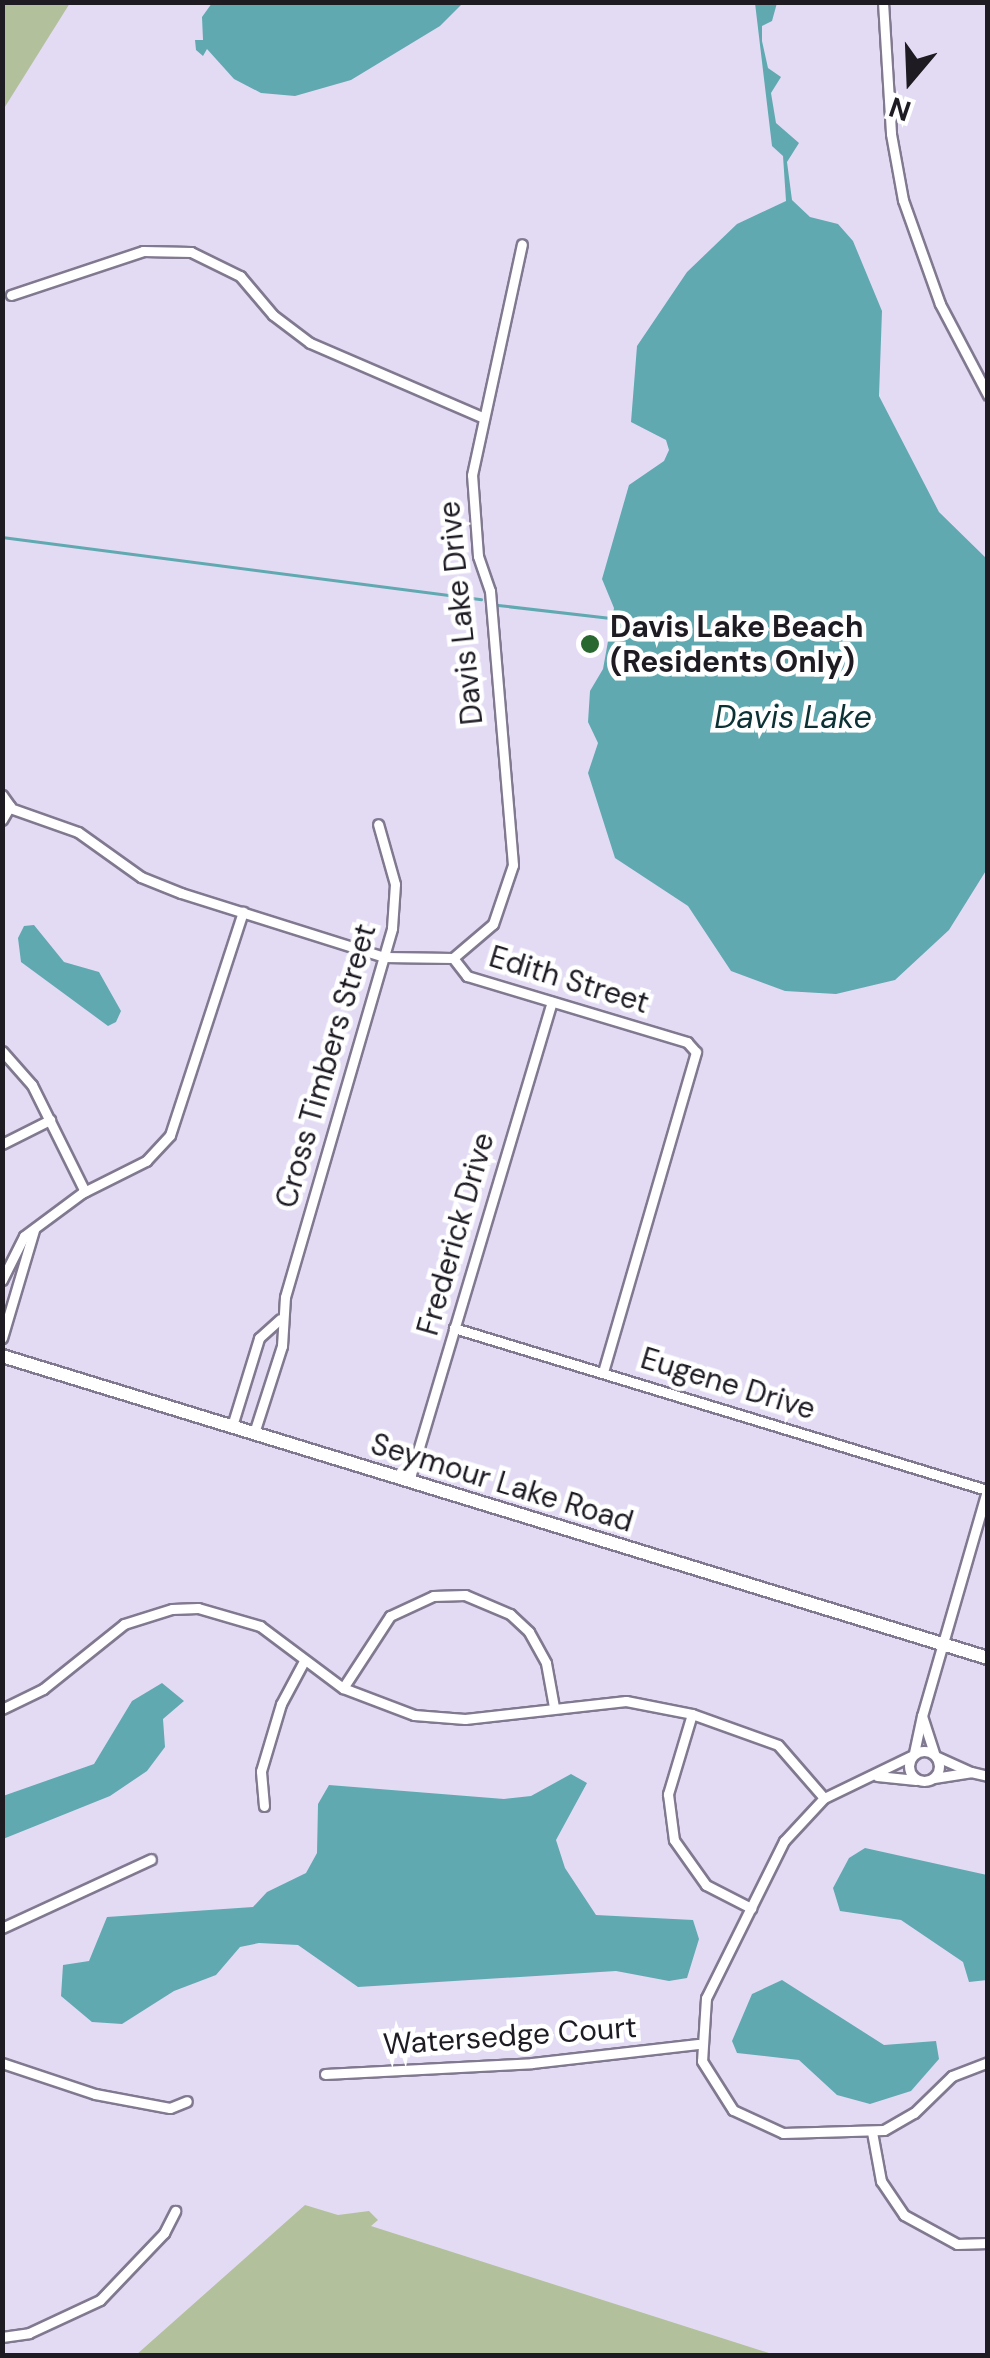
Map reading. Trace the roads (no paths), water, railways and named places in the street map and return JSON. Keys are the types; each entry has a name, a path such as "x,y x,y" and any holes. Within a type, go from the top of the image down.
{"street":[{"path":"883,2 891,134 904,200 940,304 988,396"},
{"name":"Davis Lake Drive","path":"452,958 493,924 512,865 490,591 472,500 482,417 522,244"},
{"path":"11,296 143,251 191,252 240,276 273,315 310,342 482,417"},
{"path":"2,795 10,808 2,820"},
{"name":"Edith Street","path":"10,808 78,832 157,884 384,957 452,958 467,976 688,1042 696,1052 603,1372"},
{"name":"Cross Timbers Street","path":"254,1433 282,1346 280,1319 384,957 395,884 378,824"},
{"path":"2,1280 24,1236 85,1192 146,1161 170,1135 243,912"},
{"name":"Frederick Drive","path":"409,1481 552,1002"},
{"path":"2,1050 32,1085 85,1192"},
{"path":"2,1144 50,1120"},
{"path":"2,1338 34,1230"},
{"name":"Cross Timbers Street","path":"232,1426 260,1338 280,1319"},
{"name":"Eugene Drive","path":"454,1328 987,1489"},
{"name":"Seymour Lake Road","path":"2,1356 988,1658"},
{"path":"919,1780 910,1772 922,1716 987,1489"},
{"path":"343,1688 390,1616 434,1596 465,1595 510,1614 529,1632 546,1662 554,1707"},
{"path":"2,1709 43,1689 124,1624 172,1609 240,1618 343,1688 390,1708 440,1718 626,1701 692,1714 778,1744 824,1798"},
{"path":"264,1806 260,1771 281,1704 304,1661"},
{"path":"692,1714 668,1794 674,1840 706,1885 751,1908"},
{"path":"922,1716 936,1755 934,1778"},
{"path":"988,1776 936,1755 913,1755 824,1798 784,1841 706,1998 698,2044 709,2082 748,2122 783,2133 872,2132 914,2113 952,2076 988,2062"},
{"path":"874,1776 919,1780 971,1772"},
{"path":"2,1928 151,1859"},
{"name":"Watersedge Court","path":"324,2074 532,2063 698,2044"},
{"path":"2,2063 95,2094 170,2108 187,2101"},
{"path":"872,2132 881,2181 904,2215 936,2237 988,2243"},
{"path":"2,2337 30,2332 100,2300 164,2233 175,2211"}],"water":[{"path":"212,2 463,3 440,26 351,80 295,96 261,93 234,79 207,49 203,56 196,50 195,40 203,40 202,17"},
{"name":"Davis Lake","path":"755,3 777,3 772,21 762,26 762,41 768,68 781,77 771,93 776,123 799,143 787,162 792,200 810,217 838,224 853,241 882,311 879,396 939,512 987,559 987,869 949,930 895,980 836,994 785,991 731,971 688,906 615,858 588,773 598,743 588,722 590,691 603,669 614,608 602,579 629,485 664,461 669,450 666,440 631,422 637,346 687,272 737,224 786,201 783,156 772,146"},
{"path":"34,925 64,962 99,972 121,1011 116,1022 108,1026 21,962 18,938 24,926"},
{"path":"162,1683 184,1701 163,1719 165,1747 147,1771 110,1796 3,1839 3,1796 94,1764 132,1701"},
{"path":"571,1774 587,1783 556,1840 565,1868 596,1915 693,1920 699,1939 687,1978 669,1981 616,1971 358,1987 298,1945 259,1943 240,1947 216,1975 174,1991 122,2024 92,2022 61,1996 63,1965 89,1961 107,1917 253,1907 267,1892 306,1873 317,1853 318,1804 329,1785 504,1799 531,1796"},
{"path":"865,1848 987,1875 987,1980 969,1982 963,1962 901,1920 840,1911 833,1888 849,1858"},
{"path":"782,1980 884,2045 936,2041 939,2059 911,2091 870,2104 837,2095 799,2060 737,2053 732,2041 752,1994"}],"waterway":[{"path":"2,537 481,599"},
{"path":"498,605 610,618"}],"place":[{"name":"Davis Lake Beach (Residents Only)","path":"590,644"}]}
